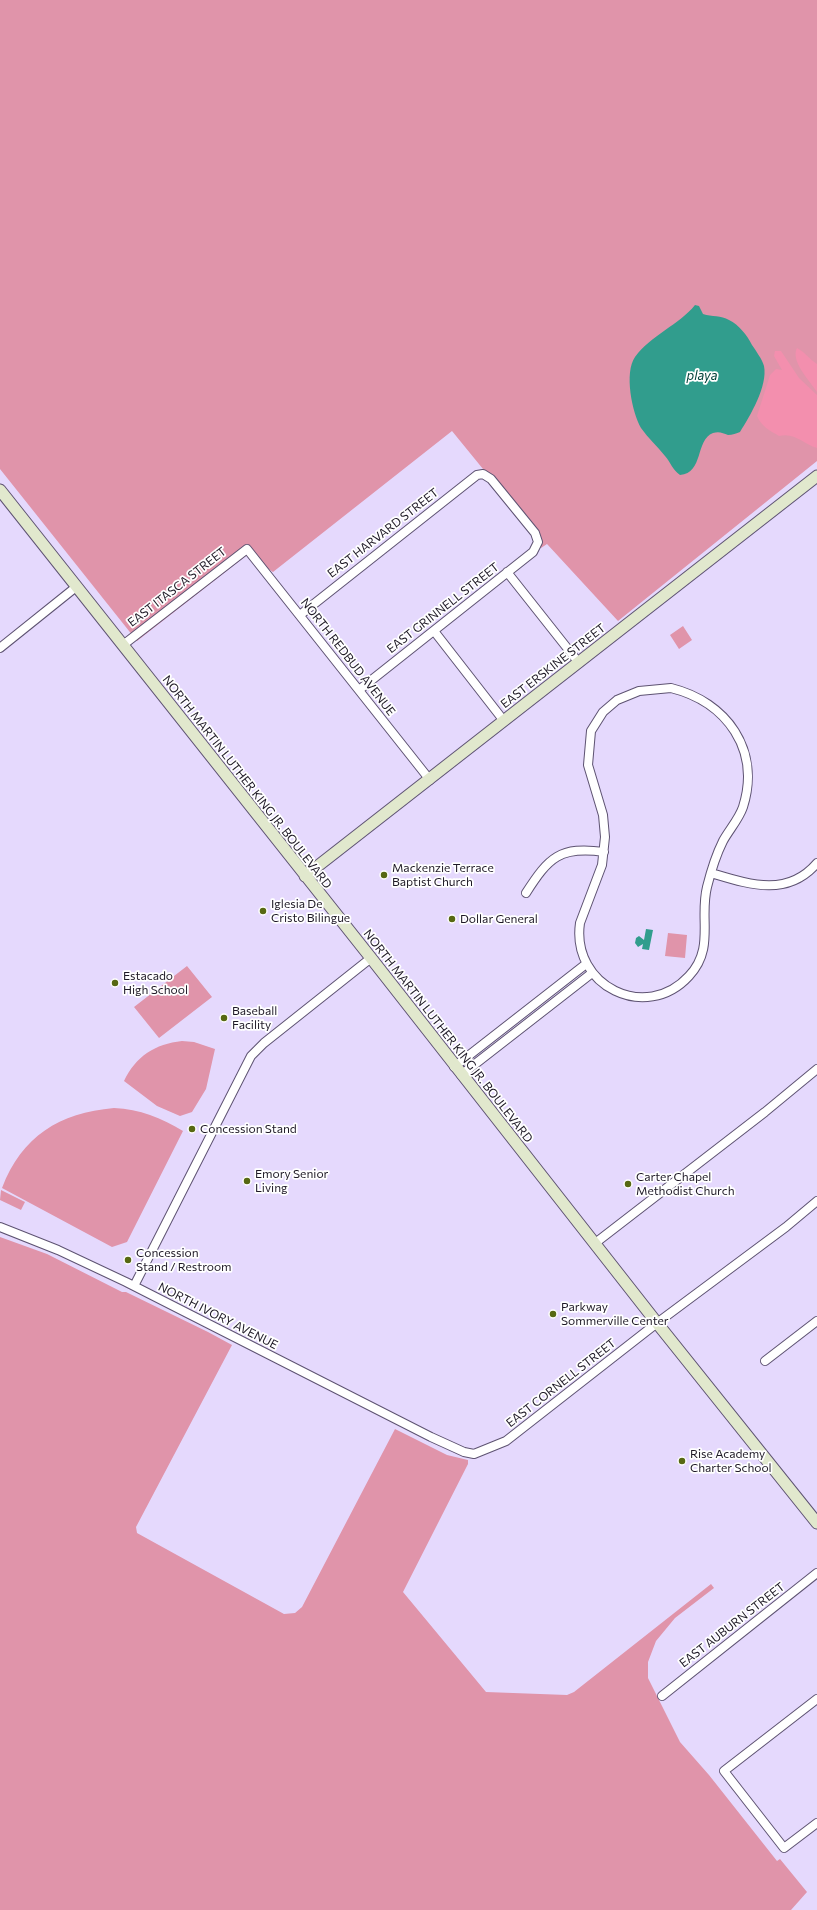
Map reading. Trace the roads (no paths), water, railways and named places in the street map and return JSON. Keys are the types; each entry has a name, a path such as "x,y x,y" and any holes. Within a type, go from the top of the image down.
{"main road":[{"name":"EAST ERSKINE STREET","path":"305,876 430,780 817,476"},
{"name":"NORTH MARTIN LUTHER KING JR. BOULEVARD","path":"0,490 371,958 594,1244 817,1523"}],"street":[{"name":"EAST HARVARD STREET","path":"300,615 473,478 483,474 491,479 534,533 538,542"},
{"name":"EAST GRINNELL STREET","path":"359,690 533,552 538,542"},
{"name":"NORTH REDBUD AVENUE","path":"247,549 430,780"},
{"name":"EAST ITASCA STREET","path":"123,645 247,549"},
{"path":"507,572 579,662"},
{"path":"0,648 76,587"},
{"path":"434,631 504,721"},
{"path":"671,688 691,694 718,710 737,735 745,756 747,783 743,808 724,841 711,873 705,901 705,938 703,951 695,968 682,982 662,994 637,997 612,989 592,972 586,964 580,945 579,932 580,922 597,881 604,852 605,826 588,763 591,731 602,712 615,702 639,691 671,688"},
{"path":"526,893 543,868 562,854 582,849 604,852"},
{"path":"711,873 750,884 779,885 796,881 804,876 817,863"},
{"path":"134,1286 251,1056 264,1043 371,958"},
{"path":"458,1071 586,964"},
{"path":"458,1071 592,972"},
{"path":"594,1244 765,1112 817,1069"},
{"name":"EAST CORNELL STREET","path":"401,1422 464,1452 474,1454 496,1446 506,1440 657,1323 786,1227 817,1201"},
{"name":"NORTH IVORY AVENUE","path":"0,1227 58,1250 134,1286 401,1422"},
{"path":"765,1361 817,1321"},
{"name":"EAST AUBURN STREET","path":"662,1696 817,1573"},
{"path":"817,1699 724,1771 784,1848 817,1823"}],"water":[{"name":"playa","path":"695,305 699,306 703,314 726,318 739,327 748,338 760,358 764,366 765,374 761,391 749,418 740,432 728,435 721,432 715,432 707,437 693,469 688,473 680,475 641,428 632,403 630,392 630,373 635,357 642,349"},
{"path":"646,929 653,930 649,950 642,949 643,944 638,947 635,943 636,938 639,936 644,940"}],"place":[{"name":"Mackenzie Terrace Baptist Church","path":"384,875"},
{"name":"Iglesia De Cristo Bilingue","path":"263,911"},
{"name":"Dollar General","path":"452,919"},
{"name":"Estacado High School","path":"115,983"},
{"name":"Baseball Facility","path":"224,1018"},
{"name":"Concession Stand","path":"192,1129"},
{"name":"Emory Senior Living","path":"247,1181"},
{"name":"Carter Chapel Methodist Church","path":"628,1184"},
{"name":"Concession Stand / Restroom","path":"128,1260"},
{"name":"Parkway Sommerville Center","path":"553,1314"},
{"name":"Rise Academy Charter School","path":"682,1461"}]}
